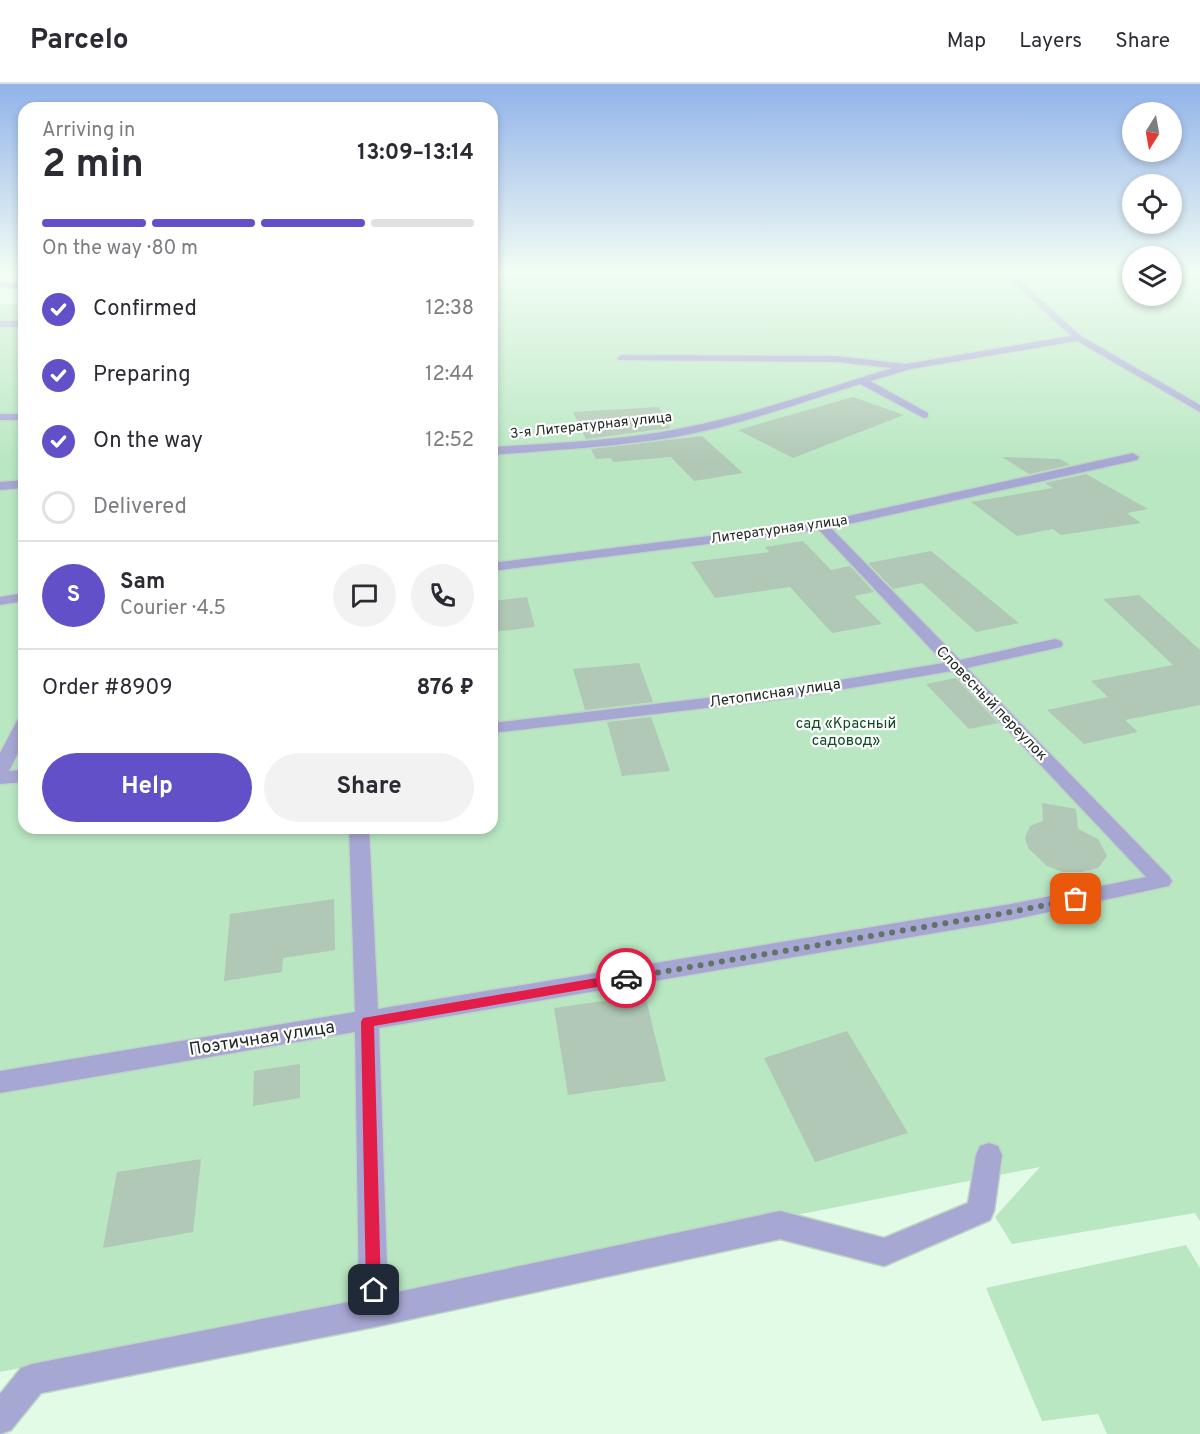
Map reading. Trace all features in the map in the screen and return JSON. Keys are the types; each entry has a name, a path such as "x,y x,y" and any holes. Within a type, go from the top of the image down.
{"street":[{"path":"1075,335 1200,409"},
{"name":"3-я Литературная улица","path":"498,451 619,441 677,433 740,418 909,366 1078,338"},
{"path":"622,358 836,359 909,366"},
{"path":"862,381 924,415"},
{"path":"0,417 18,417"},
{"name":"Литературная улица","path":"498,566 822,526 1133,457"},
{"path":"0,486 18,484"},
{"name":"Словесный переулок","path":"822,526 1162,881"},
{"path":"0,601 18,598"},
{"name":"Летописная улица","path":"498,727 791,693 954,666 1055,644"},
{"path":"0,771 18,735"},
{"path":"0,778 18,776"},
{"path":"359,834 367,1022 374,1312"},
{"name":"Поэтичная улица","path":"0,1082 999,914 1162,881"},
{"path":"0,1419 32,1379 374,1312 780,1225 884,1252 980,1211 989,1155"}],"green space":[{"name":"сад «Красный садовод»","path":"0,335 18,335 18,834 498,834 498,335 1071,335 1200,413 1200,1221 1195,1213 1012,1244 995,1217 1040,1167 0,1372"},
{"path":"1078,335 1200,335 1200,407 1081,338"},
{"path":"1186,1245 1200,1268 1200,1434 1107,1434 1098,1414 1042,1421 986,1288"}],"building":[{"path":"853,397 904,415 793,458 738,430"},
{"path":"659,407 670,428 586,439 573,412"},
{"path":"702,436 743,473 694,481 671,457 613,462 611,458 596,459 591,449"},
{"path":"1002,457 1060,459 1070,465 1029,474"},
{"path":"1086,474 1148,509 1127,513 1141,523 1061,535 1053,529 1017,536 971,502 1053,488 1045,483"},
{"path":"803,541 831,570 850,566 874,592 854,596 882,624 832,633 790,587 715,598 691,562 769,552 765,547"},
{"path":"931,551 1019,623 976,632 922,583 893,589 868,563"},
{"path":"1139,595 1200,650 1200,705 1125,720 1138,732 1084,744 1047,710 1108,697 1091,681 1173,665 1103,599"},
{"path":"527,597 535,627 498,631 498,600"},
{"path":"639,663 653,702 585,710 573,669"},
{"path":"956,678 998,723 969,729 926,684"},
{"path":"651,717 670,771 622,776 607,722"},
{"path":"1042,803 1076,809 1078,829 1098,839 1107,856 1098,868 1081,872 1063,872 1047,866 1028,848 1025,838 1030,826 1043,821"},
{"path":"334,899 335,950 283,958 282,972 224,981 230,914"},
{"path":"645,995 666,1081 568,1095 554,1008"},
{"path":"847,1031 908,1133 815,1162 764,1058"},
{"path":"300,1064 300,1098 253,1106 254,1071"},
{"path":"201,1159 193,1232 103,1248 117,1172"}],"way so far":[{"path":"626,978 1076,899"}],"route":[{"path":"374,1290 367,1022 626,978"}]}
